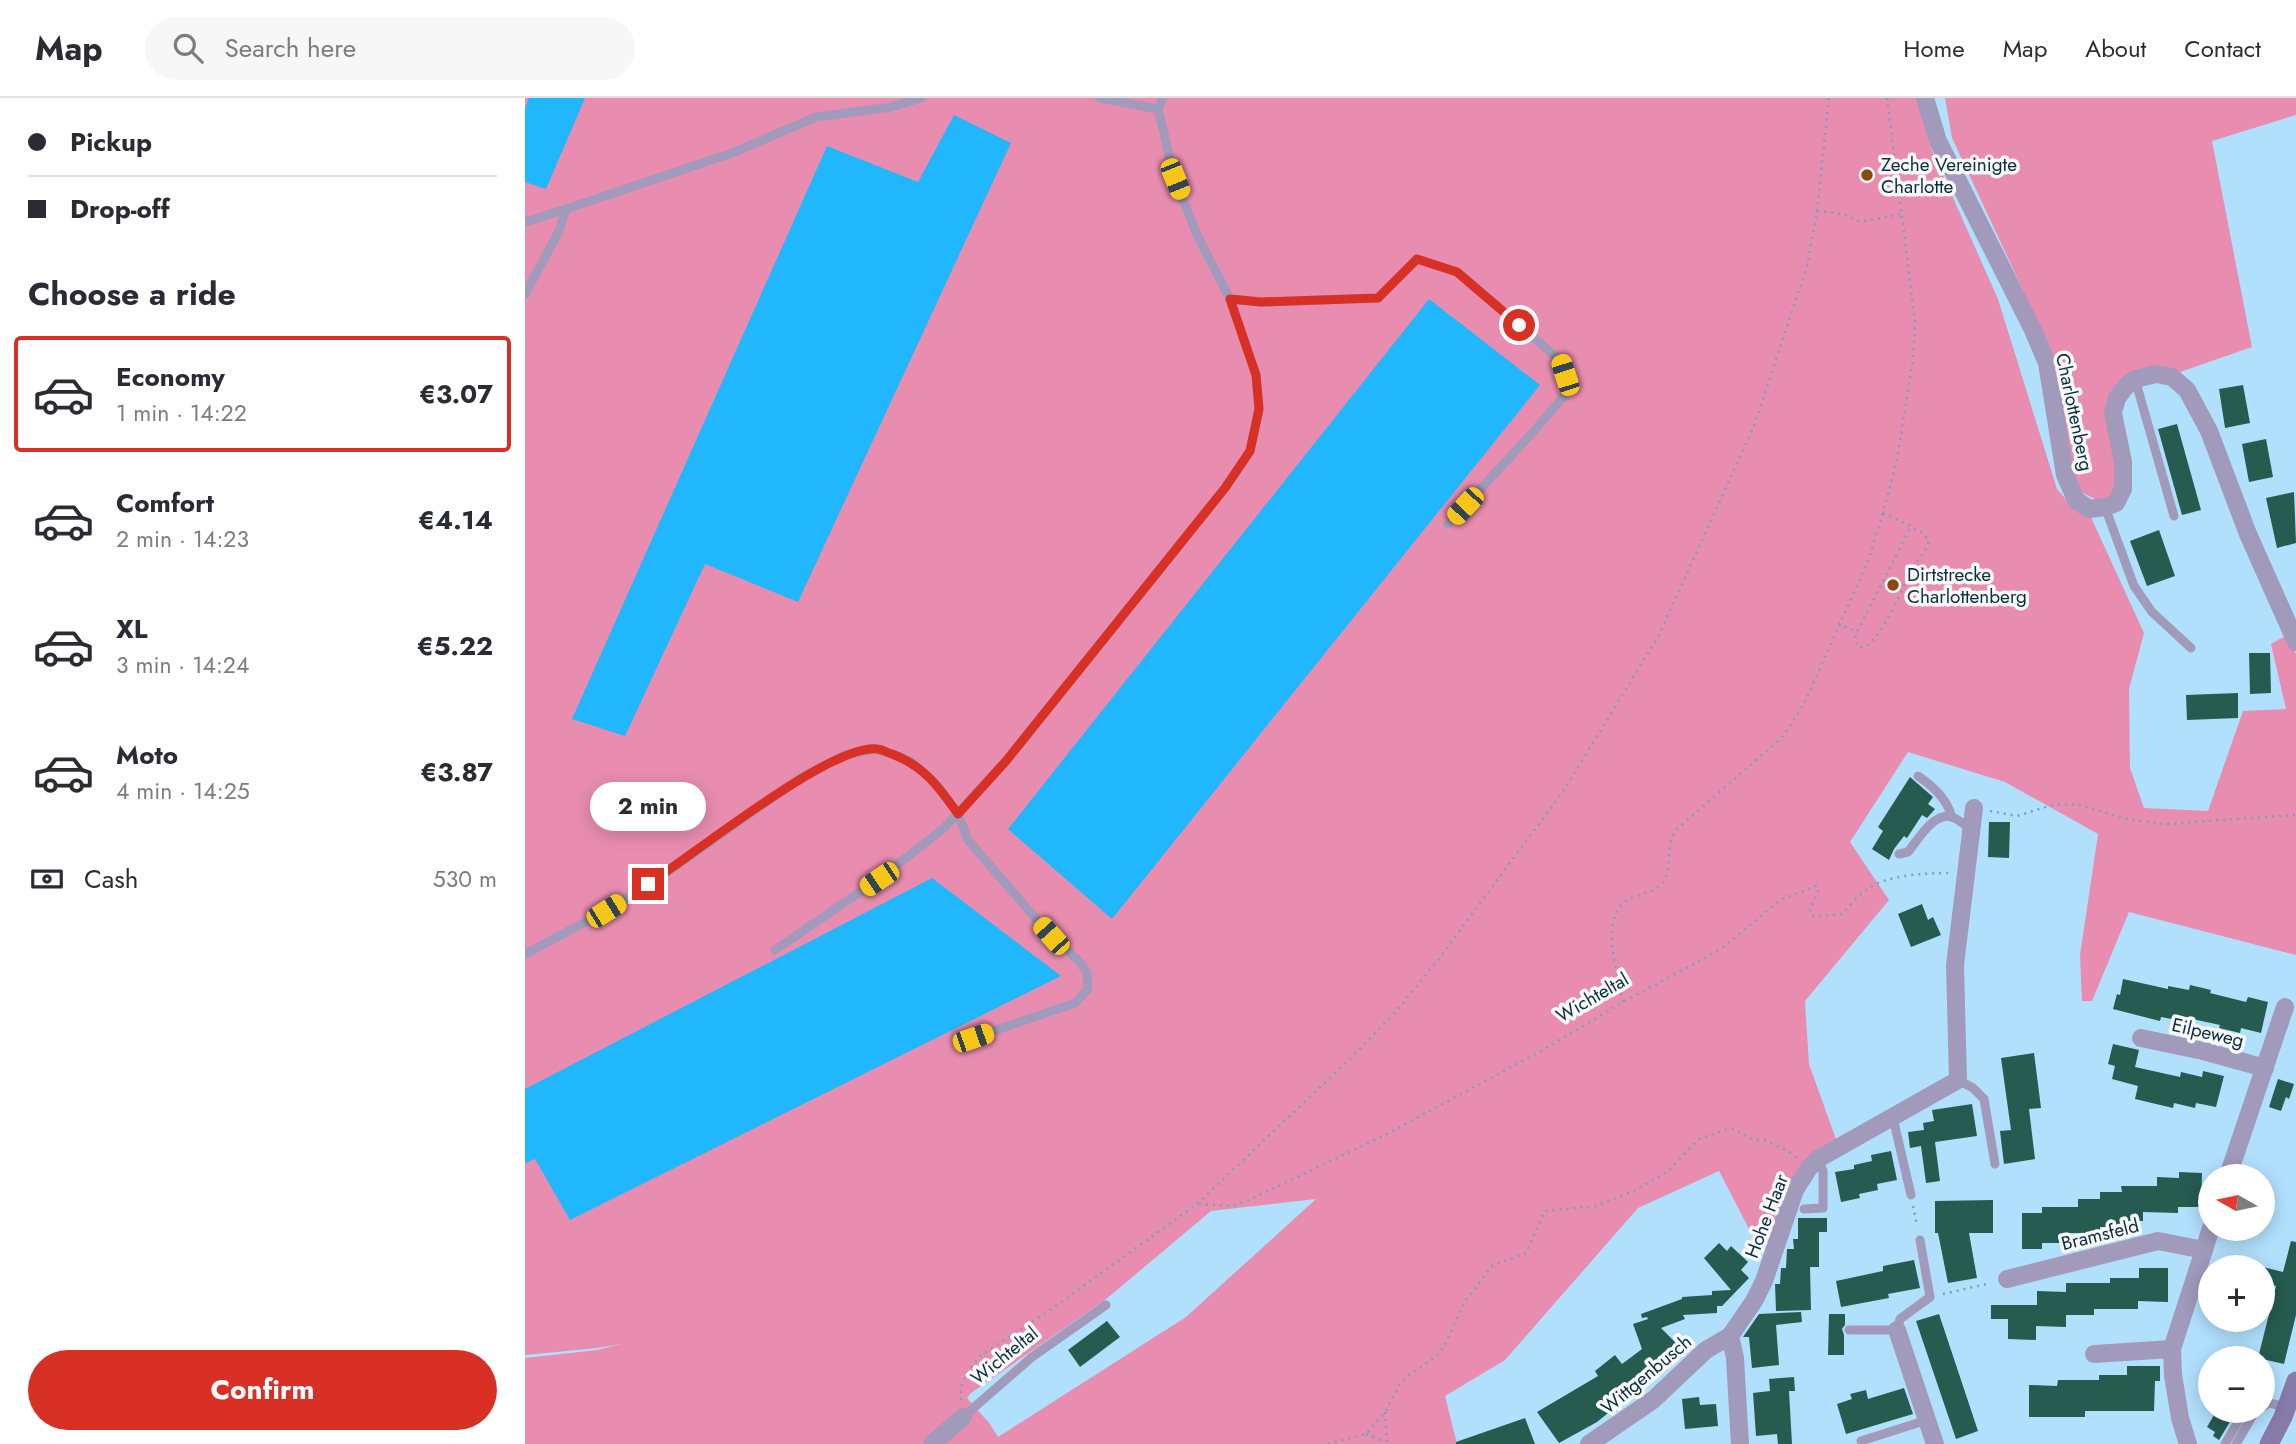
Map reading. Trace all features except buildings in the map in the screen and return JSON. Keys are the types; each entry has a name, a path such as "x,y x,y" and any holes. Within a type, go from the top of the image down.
{"main road":[{"path":"2269,1444 2281,1398"}],"street":[{"name":"Charlottenberg","path":"1925,98 1938,141 2047,363 2065,475 2076,500 2089,509 2105,508 2116,503 2123,489 2123,462 2113,413 2117,398 2127,385 2136,379"},
{"path":"2136,379 2156,374 2172,377 2187,390 2209,431 2248,534 2296,642"},
{"path":"1814,1164 1958,1080 1955,965 1974,808"},
{"name":"Eilpeweg","path":"2232,1164 2285,1007"},
{"name":"Eilpeweg","path":"2141,1038 2265,1068"},
{"name":"Hohe Haar","path":"1730,1336 1764,1281 1795,1190 1814,1164"},
{"name":"Bramsfeld","path":"2007,1279 2158,1241 2204,1250"},
{"path":"2188,1444 2174,1386 2172,1349 2207,1241"},
{"path":"1898,1330 1935,1444"},
{"path":"1730,1336 1735,1358 1740,1444"},
{"name":"Wittgenbusch","path":"1589,1444 1653,1400 1706,1350 1730,1336"},
{"path":"2094,1354 2172,1349"},
{"name":"Wichteltal","path":"932,1444 963,1417"}],"lane":[{"path":"525,222 732,153 816,117 891,107 921,98"},
{"path":"1100,98 1158,109"},
{"path":"775,950 879,879 958,814 1006,761 1225,488 1250,451 1259,409 1256,375 1230,299 1197,234 1175,179 1158,109 1163,98"},
{"path":"525,294 559,230 566,209"},
{"path":"1230,299 1261,302 1378,298 1417,259 1457,272 1561,361 1570,389 1447,524"},
{"path":"2136,379 2174,516"},
{"path":"2105,508 2134,586 2152,612 2191,648"},
{"path":"525,954 606,911 669,871 802,777 845,755 876,749 911,761 938,786 958,814 968,840 1051,936 1079,961 1087,972 1088,989 1075,1003 973,1038"},
{"path":"1918,776 1942,796 1952,817"},
{"path":"1899,854 1908,852 1933,822 1943,816 1952,817 1972,830"},
{"path":"1958,1080 1973,1088 1984,1099 1995,1164"},
{"path":"1893,1118 1911,1195"},
{"path":"1804,1209 1823,1208 1823,1171 1814,1164"},
{"path":"1849,1330 1898,1330 1900,1319 1930,1297 1920,1240"},
{"name":"Wichteltal","path":"963,1417 1032,1357 1106,1305"},
{"path":"1861,1441 1927,1420"},
{"path":"2225,1444 2237,1423"},
{"path":"2236,1444 2248,1423"}],"path":[{"path":"963,1417 961,1388 966,1374 980,1356 1053,1308 1198,1203 1262,1144 1398,1009 1484,899 1578,767 1658,637 1738,466 1768,387 1807,266 1817,211 1829,98"},
{"path":"1623,1002 1612,942 1615,913 1630,898 1660,886 1667,872 1671,837 1676,830 1786,732 1804,704 1868,561 1883,513 1897,459 1913,360 1915,321 1887,98"},
{"path":"1817,211 1840,213 1860,222 1901,214"},
{"path":"1883,513 1923,533 1929,541 1926,552 1911,570 1907,583 1873,640 1858,648 1855,639 1857,632 1909,530 1912,529"},
{"path":"1838,624 1857,632"},
{"path":"1974,808 2017,816 2052,804 2076,804 2127,819 2164,824 2296,816"},
{"name":"Wichteltal","path":"1198,1203 1233,1206 1247,1201 1384,1136 1707,957 1726,945 1780,900 1816,886 1819,889 1810,914 1842,915 1867,889 1878,882 1929,873 1966,873"},
{"path":"1328,1444 1366,1434 1385,1412 1400,1384 1437,1356 1444,1347 1465,1301 1492,1266 1526,1253 1545,1211 1596,1206 1634,1191 1667,1172 1699,1139 1728,1129 1734,1129 1754,1140 1764,1140 1814,1164"},
{"path":"1911,1195 1920,1240"},
{"path":"1930,1297 2007,1279"},
{"path":"1366,1434 1387,1443 1385,1412"}],"shaded area":[{"path":"525,98 1917,98 1931,148 1998,299 2057,489 2070,504 2089,513 2144,633 2129,689 2130,768 2144,808 2208,811 2243,711 2286,709 2271,644 2287,635 2296,654 2296,955 2129,912 2092,1001 2082,1001 2080,955 2098,834 2005,782 1908,752 1850,842 1889,900 1805,1001 1809,1064 1837,1142 1806,1159 1761,1252 1719,1171 1638,1208 1505,1360 1445,1396 1457,1444 525,1444 525,1358 597,1350 620,1344 525,1355","holes":["1316,1199 1186,1317 998,1437 967,1398 1105,1300 1211,1211"]},
{"path":"1945,98 2296,98 2296,115 2212,141 2252,347 2117,394 2118,486 2107,501 2097,500 2075,489 2048,362 2021,286 1952,138"}],"water":[{"path":"529,98 585,98 546,189 525,182 525,108"},
{"path":"954,115 1011,143 798,602 705,564 625,736 572,719 827,146 918,182"},
{"path":"1429,299 1540,385 1112,919 1008,829"},
{"path":"932,878 1061,976 570,1220 535,1159 525,1163 525,1089"}],"place":[{"name":"Zeche Vereinigte Charlotte","path":"1867,175"},
{"name":"Dirtstrecke Charlottenberg","path":"1893,585"}],"route":[{"path":"648,884 802,777 845,755 876,749 911,761 938,786 958,814 1023,740 1225,488 1250,451 1259,409 1256,375 1230,299 1261,302 1378,298 1417,259 1457,272 1519,325"}]}
